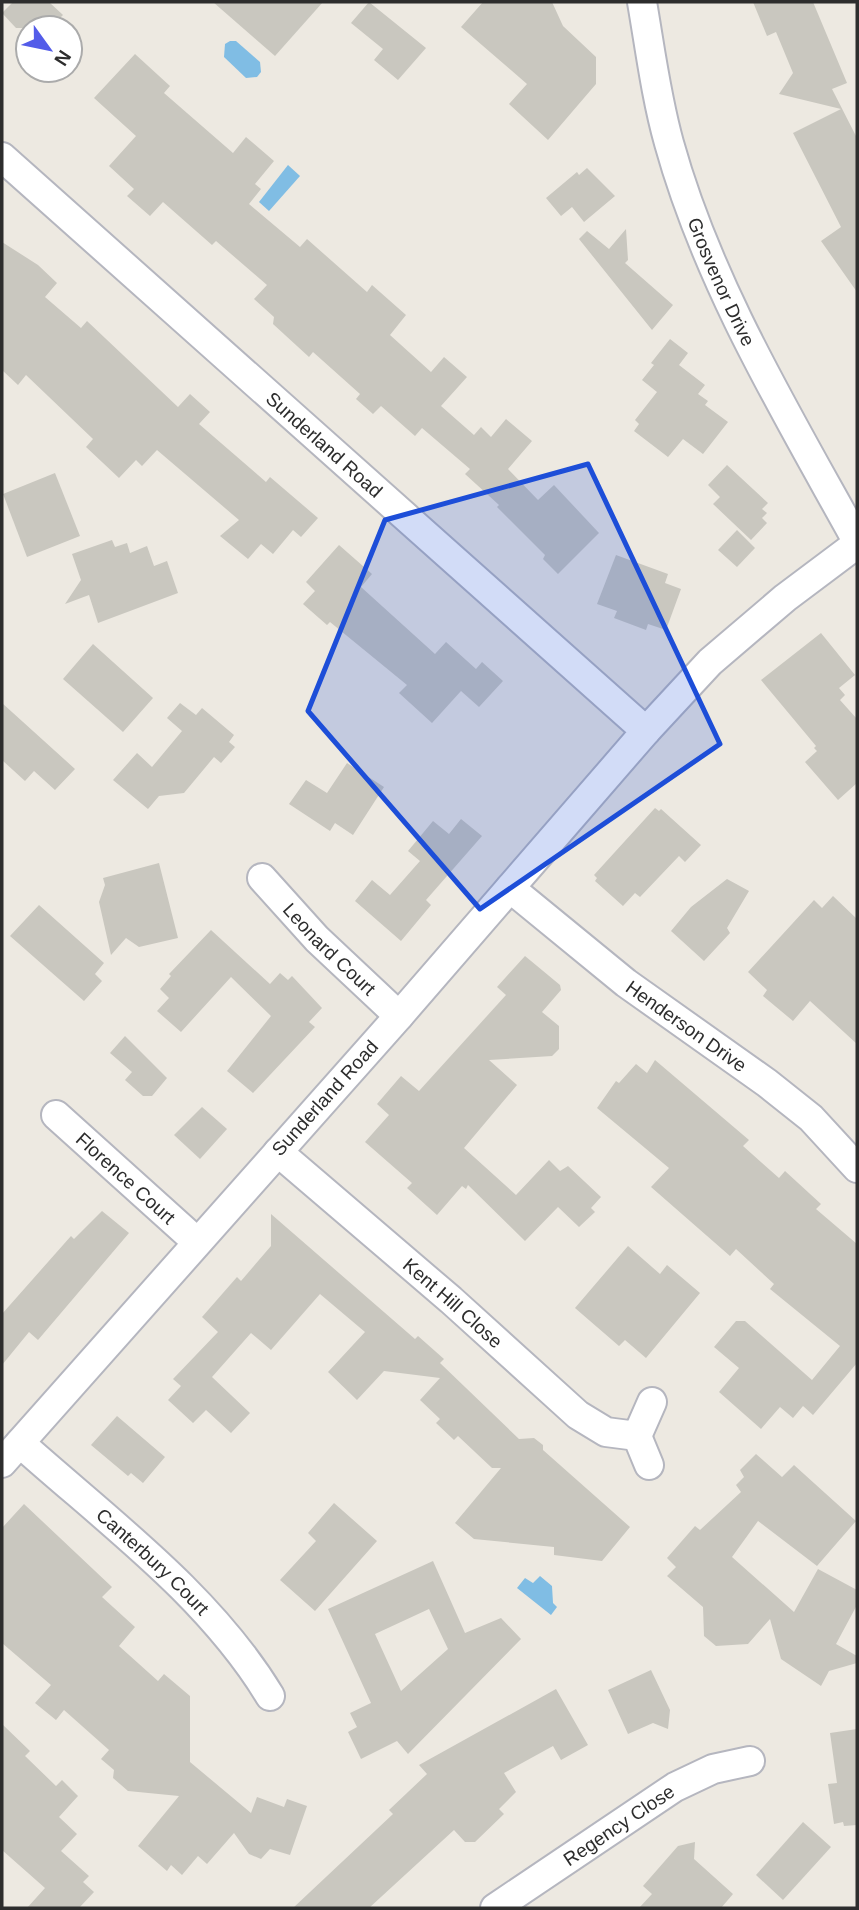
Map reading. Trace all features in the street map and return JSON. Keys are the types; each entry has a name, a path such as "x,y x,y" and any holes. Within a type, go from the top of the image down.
{"street":[{"name":"Grosvenor Drive","path":"642,2 669,143 704,242 754,353 857,543"},
{"name":"Sunderland Road","path":"2,157 646,731"},
{"name":"Sunderland Road","path":"11,1453 400,1016 646,731 710,662 785,598 857,543"},
{"name":"Leonard Court","path":"262,878 317,939 400,1016"},
{"name":"Henderson Drive","path":"510,888 626,983 767,1083 811,1118 857,1168"},
{"name":"Florence Court","path":"56,1115 197,1242"},
{"name":"Kent Hill Close","path":"278,1152 452,1300 578,1415 606,1432 637,1436"},
{"path":"649,1465 637,1436 652,1402"},
{"name":"Canterbury Court","path":"11,1453 163,1571 228,1633 270,1696"},
{"name":"Regency Close","path":"495,1908 675,1787 713,1769 750,1761"}],"highlighted area":[{"path":"588,464 720,744 480,909 308,711 385,520"}],"water":[{"path":"236,41 260,62 261,72 257,77 246,78 224,57 225,44"},
{"path":"288,165 300,176 269,211 259,202"},
{"path":"540,1576 552,1586 553,1603 557,1607 551,1615 517,1588 525,1578 533,1583"}],"building":[{"path":"13,2 49,2 62,14 14,14 14,26 2,13"},
{"path":"213,2 323,2 275,56"},
{"path":"369,2 426,48 398,80 374,60 383,49 351,23"},
{"path":"483,2 552,2 563,26 596,57 596,84 548,140 509,104 527,84 461,27"},
{"path":"753,2 813,2 847,83 832,89 857,138 857,292 821,241 841,227 793,133 841,109 779,94 793,73 776,32 767,36"},
{"path":"135,54 170,86 164,93 233,153 246,137 274,161 255,184 261,189 249,204 300,247 307,239 367,292 372,285 406,315 390,335 431,372 444,357 467,377 441,406 474,435 481,427 491,437 506,419 532,441 508,469 538,500 554,485 599,533 558,574 543,559 545,555 497,507 499,505 465,474 470,469 422,428 415,436 381,406 373,414 356,399 360,394 313,352 309,357 273,324 274,317 254,299 267,285 216,241 212,245 163,202 150,216 127,196 134,189 109,166 136,136 94,98"},
{"path":"587,168 615,196 584,222 572,207 561,216 546,198 577,172 579,175"},
{"path":"626,229 628,260 625,263 673,305 652,330 579,239 587,231 609,249"},
{"path":"2,242 38,265 57,283 45,297 81,328 87,321 178,407 190,394 210,412 199,424 266,482 270,477 318,518 301,537 293,530 273,554 261,544 248,559 220,536 239,520 157,450 142,466 136,460 119,478 86,447 93,439 26,375 18,385 2,370"},
{"path":"670,339 688,353 679,365 705,385 698,394 708,401 705,405 728,422 703,454 683,439 668,457 634,431 639,424 635,420 657,392 642,380 654,365 651,363"},
{"path":"727,465 768,503 762,509 767,513 762,518 767,523 751,540 713,504 720,497 708,485"},
{"path":"55,473 80,536 27,557 3,494"},
{"path":"737,530 755,548 737,567 718,550"},
{"path":"112,540 115,547 127,543 130,553 147,546 154,566 167,561 178,593 98,623 89,595 65,604 81,580 72,554"},
{"path":"339,545 372,574 361,587 435,654 446,642 476,669 482,662 503,681 479,707 461,691 432,723 399,693 407,685 330,622 327,625 303,604 315,591 306,582"},
{"path":"616,555 668,574 665,583 681,589 666,630 648,624 646,630 614,618 617,611 597,604"},
{"path":"821,633 855,675 839,688 845,695 840,700 857,719 857,783 838,800 805,762 817,751 814,748 816,746 761,680"},
{"path":"93,644 153,698 123,732 63,679"},
{"path":"2,703 75,769 55,790 34,771 25,781 2,760"},
{"path":"180,703 196,715 202,708 234,735 229,742 235,747 221,763 214,757 184,793 159,796 148,809 113,780 137,753 152,767 182,731 167,718"},
{"path":"347,763 384,787 353,835 335,823 330,831 289,804 306,780 327,793"},
{"path":"655,808 659,811 661,809 701,845 685,862 679,856 640,897 635,893 623,906 595,881 597,878 594,875"},
{"path":"461,819 482,836 426,900 431,905 401,941 355,901 372,880 390,895 420,861 408,851 433,821 449,834"},
{"path":"159,863 178,938 139,947 126,938 111,955 99,902 105,885 103,878"},
{"path":"727,879 749,891 727,928 730,933 704,961 671,931 691,907"},
{"path":"833,896 857,919 857,1044 810,1001 793,1021 763,996 767,990 748,972 814,900 822,908"},
{"path":"39,905 104,963 95,974 102,981 84,1001 10,936"},
{"path":"211,930 270,984 280,973 288,980 292,976 322,1008 309,1022 315,1027 253,1093 227,1071 271,1016 231,977 181,1032 157,1011 169,998 160,989 171,976 169,974"},
{"path":"525,956 560,985 561,990 542,1012 559,1026 559,1049 552,1056 489,1060 517,1085 464,1148 516,1195 549,1160 560,1171 568,1166 601,1197 591,1208 595,1212 579,1227 558,1207 525,1241 468,1185 466,1189 462,1186 437,1215 407,1188 412,1183 365,1142 389,1115 377,1104 401,1076 419,1091 506,995 497,987"},
{"path":"125,1036 167,1078 152,1096 143,1096 125,1080 132,1072 110,1053"},
{"path":"655,1060 749,1140 743,1146 779,1178 785,1171 821,1204 816,1209 857,1244 857,1363 813,1415 803,1406 793,1418 780,1407 761,1429 719,1392 739,1368 714,1347 736,1321 745,1321 812,1380 840,1346 770,1289 774,1284 736,1249 730,1256 651,1187 669,1168 597,1108 616,1081 619,1083 636,1064 647,1073"},
{"path":"202,1107 227,1129 200,1159 174,1135"},
{"path":"102,1211 129,1233 38,1340 29,1332 2,1365 2,1314 71,1236 74,1239"},
{"path":"271,1214 415,1339 418,1336 444,1359 440,1363 519,1439 534,1438 543,1445 543,1450 630,1527 602,1561 554,1555 554,1547 474,1539 455,1523 501,1468 492,1468 458,1436 454,1440 436,1423 440,1419 420,1400 440,1378 384,1371 357,1400 328,1372 365,1332 320,1294 271,1350 251,1333 212,1377 250,1413 231,1433 206,1410 193,1423 168,1400 181,1386 173,1379 218,1332 202,1317 237,1277 241,1281 271,1246"},
{"path":"628,1246 660,1274 667,1265 700,1293 646,1358 625,1340 619,1346 575,1308"},
{"path":"117,1416 165,1457 143,1483 131,1473 128,1476 91,1445"},
{"path":"756,1454 782,1477 794,1465 856,1521 817,1566 758,1521 732,1557 794,1612 818,1569 857,1590 857,1605 836,1644 857,1656 857,1663 829,1671 821,1686 781,1659 770,1619 748,1644 716,1646 704,1636 703,1607 667,1576 676,1567 667,1558 695,1526 700,1530 741,1492 736,1485 744,1477 740,1470"},
{"path":"334,1503 377,1541 315,1611 280,1580 316,1541 308,1533"},
{"path":"24,1504 112,1587 102,1597 135,1627 119,1646 158,1681 164,1674 190,1696 190,1762 251,1813 257,1797 284,1807 287,1799 307,1806 290,1855 270,1849 261,1859 249,1854 234,1833 207,1864 198,1856 182,1875 171,1865 167,1871 138,1846 179,1796 128,1791 113,1778 114,1770 101,1759 109,1750 64,1710 56,1720 35,1703 51,1685 2,1643 2,1528"},
{"path":"433,1561 465,1633 501,1618 521,1639 408,1754 397,1741 361,1759 348,1732 357,1727 350,1713 371,1703 328,1609","holes":["429,1609 448,1649 401,1691 375,1634"]},
{"path":"651,1670 670,1710 668,1729 653,1723 628,1734 608,1690"},
{"path":"556,1689 588,1745 561,1760 553,1746 504,1773 516,1792 499,1809 504,1814 475,1842 465,1842 454,1830 369,1908 293,1908 393,1814 389,1810 427,1774 419,1765"},
{"path":"2,1724 30,1751 25,1756 56,1786 62,1780 78,1796 59,1817 77,1834 61,1851 89,1876 83,1882 94,1892 79,1908 27,1908 45,1888 2,1850"},
{"path":"857,1729 857,1825 844,1826 843,1822 834,1824 828,1784 837,1783 830,1733"},
{"path":"803,1822 831,1847 783,1900 756,1875"},
{"path":"695,1842 694,1859 733,1894 721,1908 639,1908 652,1894 643,1886 678,1846"}]}
